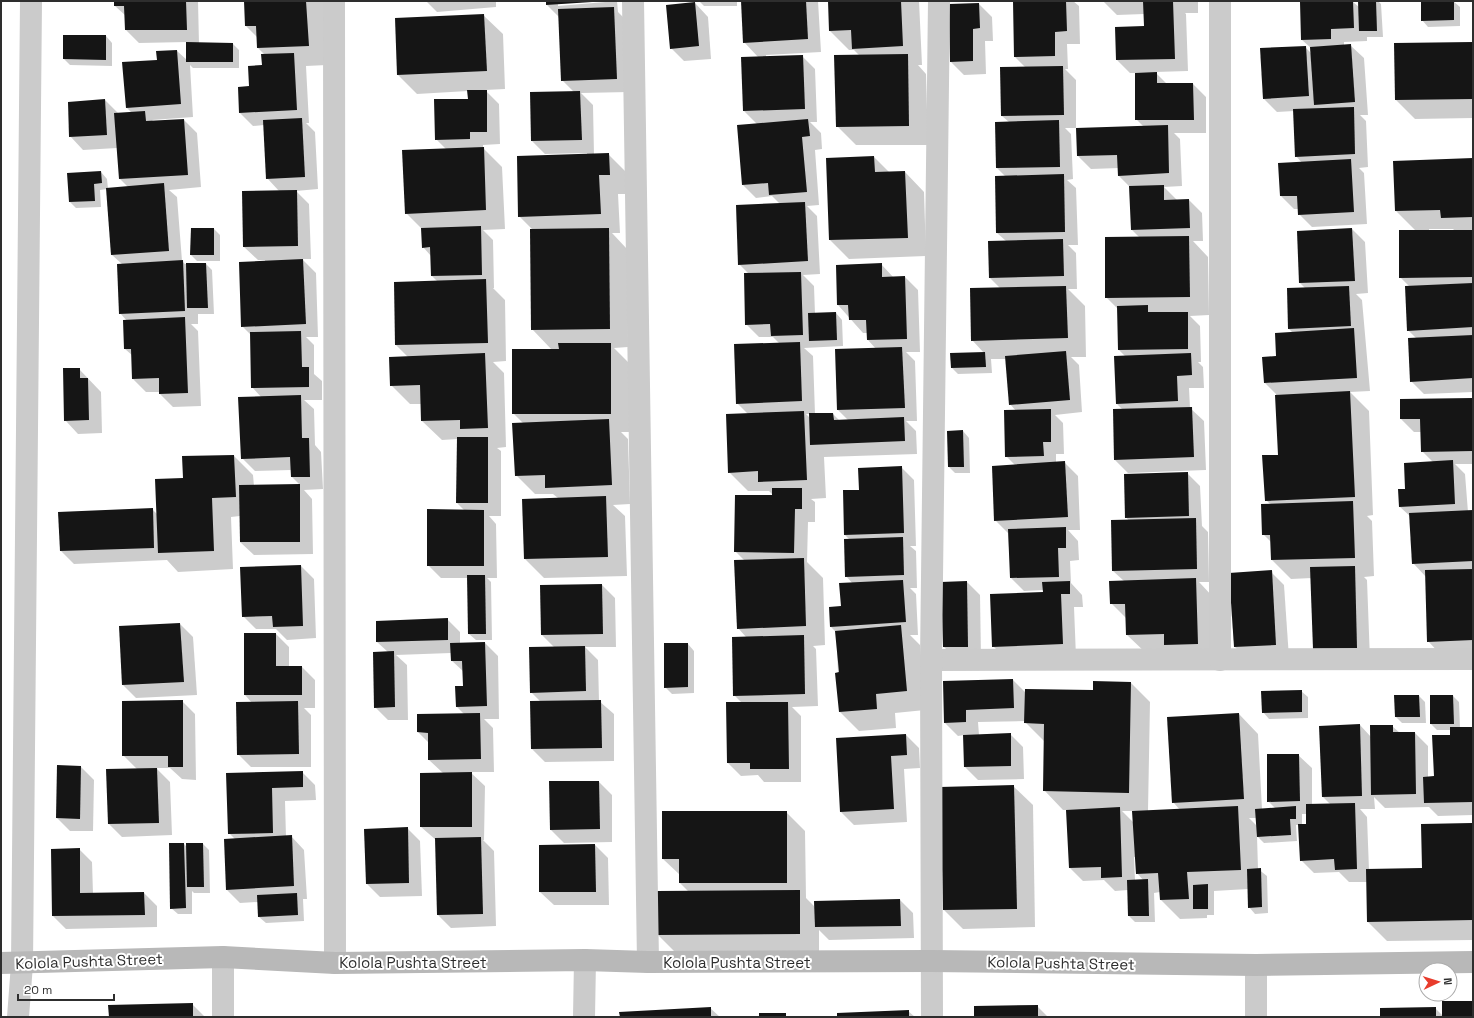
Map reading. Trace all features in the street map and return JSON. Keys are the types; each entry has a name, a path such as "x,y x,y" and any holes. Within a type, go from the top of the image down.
{"main road":[{"name":"Kolola Pushta Street","path":"1,964 223,957 335,962 585,960 648,962 931,961 1256,965 1473,962"}],"street":[{"path":"18,1017 22,964 31,1"},
{"path":"334,1 335,962"},
{"path":"633,1 648,962"},
{"path":"932,1017 931,660 939,1"},
{"path":"1220,1 1220,660"},
{"path":"931,660 1473,659"},
{"path":"222,1017 223,957"},
{"path":"584,1017 585,960"},
{"path":"1256,965 1256,1017"}],"building":[{"path":"114,1 186,1 187,30 125,30 124,6 114,6"},
{"path":"244,1 306,1 309,46 257,48 256,26 245,26"},
{"path":"546,1 591,1 592,2 546,5"},
{"path":"741,1 806,1 808,39 743,43"},
{"path":"828,1 901,1 903,46 852,49 851,30 829,31"},
{"path":"1013,1 1066,1 1067,31 1055,32 1055,56 1014,57"},
{"path":"1143,1 1173,1 1175,59 1116,60 1115,27 1144,26"},
{"path":"1353,1 1354,28 1331,29 1331,39 1301,40 1300,2"},
{"path":"1358,1 1376,1 1377,31 1359,31"},
{"path":"1421,1 1454,1 1454,20 1421,21"},
{"path":"695,2 699,46 670,49 666,5"},
{"path":"979,3 980,28 973,29 973,61 950,62 949,4"},
{"path":"614,7 617,79 561,81 558,9"},
{"path":"484,14 487,71 397,75 395,18"},
{"path":"63,35 106,35 106,60 63,59"},
{"path":"186,42 233,43 233,62 186,62"},
{"path":"1473,42 1473,99 1395,100 1394,43"},
{"path":"1351,44 1355,102 1314,105 1310,47"},
{"path":"1306,46 1309,96 1263,99 1260,48"},
{"path":"177,50 181,104 126,108 122,62 157,60 156,51"},
{"path":"294,53 297,110 239,113 238,87 249,86 248,66 262,65 261,54"},
{"path":"908,54 909,126 836,127 834,55"},
{"path":"803,55 805,109 743,111 741,57"},
{"path":"1063,66 1064,115 1001,116 1000,67"},
{"path":"1157,72 1157,83 1193,83 1194,120 1135,120 1135,73"},
{"path":"467,90 487,90 487,132 470,132 470,139 435,140 434,99 468,99"},
{"path":"580,91 582,140 531,141 530,92"},
{"path":"105,99 107,135 69,137 68,102"},
{"path":"1354,107 1355,154 1295,157 1293,109"},
{"path":"145,111 146,121 184,119 188,175 119,179 114,113"},
{"path":"302,118 305,177 266,179 263,120"},
{"path":"808,119 810,136 802,137 807,192 769,195 768,183 742,185 737,125"},
{"path":"1059,120 1060,167 996,168 995,122"},
{"path":"1168,125 1169,173 1118,176 1117,155 1077,156 1076,128"},
{"path":"484,147 486,210 405,214 402,150"},
{"path":"609,153 610,175 599,175 601,214 518,217 517,156"},
{"path":"874,156 875,172 905,171 908,238 829,240 826,158"},
{"path":"1473,158 1473,217 1441,218 1440,210 1395,211 1393,161"},
{"path":"1351,159 1354,212 1298,215 1297,196 1280,196 1278,163"},
{"path":"101,171 102,183 94,184 95,201 69,202 67,173"},
{"path":"1064,174 1065,232 996,233 995,176"},
{"path":"164,183 169,251 111,255 106,188"},
{"path":"1164,185 1164,200 1189,199 1190,228 1131,230 1129,186"},
{"path":"297,190 298,246 243,247 242,191"},
{"path":"805,202 808,261 738,265 736,205"},
{"path":"481,226 482,275 431,276 430,247 422,248 421,228"},
{"path":"191,228 214,228 214,255 190,255"},
{"path":"609,228 610,329 531,330 530,229"},
{"path":"1352,228 1355,281 1299,283 1297,231"},
{"path":"1399,230 1473,230 1473,277 1399,278"},
{"path":"1189,236 1190,297 1105,298 1105,237"},
{"path":"1063,239 1064,276 989,278 988,241"},
{"path":"303,259 306,324 241,327 239,262"},
{"path":"183,260 185,311 119,314 117,264"},
{"path":"186,263 206,263 208,308 187,308"},
{"path":"882,263 882,277 905,276 907,339 867,340 866,320 849,320 848,305 837,305 836,265"},
{"path":"801,272 803,335 771,336 770,324 745,325 744,273"},
{"path":"486,279 488,343 395,345 394,282"},
{"path":"1473,283 1473,327 1407,331 1405,286"},
{"path":"1066,286 1068,338 971,341 970,288"},
{"path":"1349,286 1351,326 1288,329 1287,288"},
{"path":"1148,305 1148,312 1188,312 1188,349 1118,350 1117,306"},
{"path":"836,312 837,340 809,341 808,313"},
{"path":"185,317 188,393 159,394 159,378 132,379 131,349 124,349 123,320"},
{"path":"1354,328 1357,378 1264,383 1262,357 1276,356 1275,333"},
{"path":"301,331 302,367 309,367 309,387 251,388 250,332"},
{"path":"1473,335 1473,378 1410,382 1408,338"},
{"path":"800,342 802,401 736,404 734,344"},
{"path":"558,343 611,343 611,414 512,414 512,349 559,349"},
{"path":"902,347 905,408 837,410 835,349"},
{"path":"1066,351 1070,400 1009,405 1005,356"},
{"path":"985,352 986,367 951,368 950,353"},
{"path":"485,353 488,428 460,429 460,420 421,421 420,385 390,386 389,357"},
{"path":"1191,353 1192,375 1177,376 1178,401 1116,404 1114,356"},
{"path":"63,368 80,368 80,378 88,378 89,420 64,421"},
{"path":"1350,391 1355,497 1265,501 1262,455 1278,455 1275,395"},
{"path":"301,395 302,438 309,438 310,477 291,477 290,457 241,459 238,397"},
{"path":"1473,398 1473,451 1421,452 1420,419 1400,419 1400,399"},
{"path":"1192,407 1194,457 1114,460 1113,409"},
{"path":"1051,409 1051,442 1043,442 1044,456 1005,457 1004,410"},
{"path":"804,411 807,480 758,482 758,471 728,473 726,414"},
{"path":"809,413 833,413 834,420 904,417 905,441 810,445"},
{"path":"609,419 612,485 545,488 545,475 515,476 512,423"},
{"path":"963,430 964,467 948,467 947,431"},
{"path":"457,437 488,437 488,503 456,503"},
{"path":"234,455 236,497 212,498 214,551 158,553 155,479 183,478 182,456"},
{"path":"1453,460 1455,504 1399,507 1398,489 1405,489 1404,463"},
{"path":"1065,461 1068,517 994,521 992,466"},
{"path":"902,466 904,533 844,535 843,490 859,490 858,468"},
{"path":"1188,472 1189,516 1125,518 1124,474"},
{"path":"300,484 300,542 240,542 239,485"},
{"path":"772,488 802,488 802,509 795,509 794,553 734,552 735,495 772,495"},
{"path":"606,496 608,557 524,559 522,499"},
{"path":"1353,501 1355,558 1271,560 1270,535 1262,535 1261,504"},
{"path":"153,508 154,548 60,551 58,512"},
{"path":"427,509 484,510 484,566 427,566"},
{"path":"1473,510 1473,561 1412,564 1409,513"},
{"path":"1196,518 1197,569 1112,571 1111,520"},
{"path":"1066,527 1066,548 1058,548 1059,577 1010,578 1008,529"},
{"path":"903,537 904,575 845,577 844,539"},
{"path":"804,558 806,626 737,629 734,560"},
{"path":"301,565 303,626 273,627 272,616 242,617 240,567"},
{"path":"1355,566 1357,648 1313,649 1310,567"},
{"path":"1473,569 1473,640 1427,642 1425,570"},
{"path":"1272,570 1276,645 1234,647 1229,573"},
{"path":"467,575 485,575 486,634 468,634"},
{"path":"1196,578 1198,644 1164,645 1164,634 1126,635 1125,604 1110,604 1109,581"},
{"path":"903,580 906,622 830,627 829,607 841,606 839,583"},
{"path":"967,581 968,647 943,647 941,582"},
{"path":"1070,581 1070,594 1061,594 1063,644 992,647 990,594 1043,592 1042,582"},
{"path":"602,584 603,634 541,635 540,585"},
{"path":"448,618 448,640 376,642 376,621"},
{"path":"180,623 184,682 122,685 119,626"},
{"path":"901,625 907,691 876,694 877,709 839,712 835,673 839,672 835,631"},
{"path":"244,633 276,633 276,666 302,666 302,695 244,695"},
{"path":"804,635 805,694 733,696 732,637"},
{"path":"485,642 487,706 456,707 455,686 463,686 462,661 451,661 450,643"},
{"path":"664,643 688,643 688,687 664,688"},
{"path":"585,646 586,691 530,693 529,647"},
{"path":"394,651 395,707 374,708 373,652"},
{"path":"1013,679 1014,708 966,710 966,722 944,723 943,681"},
{"path":"1093,681 1131,682 1129,793 1043,791 1044,724 1024,723 1025,689 1093,690"},
{"path":"1302,690 1302,712 1262,713 1261,691"},
{"path":"1394,695 1419,695 1420,717 1395,717"},
{"path":"1430,695 1453,695 1454,724 1430,724"},
{"path":"183,700 183,767 168,767 168,756 122,756 122,701"},
{"path":"601,700 602,748 531,749 530,701"},
{"path":"298,701 299,754 237,755 236,702"},
{"path":"726,702 788,702 789,769 750,769 750,763 727,763"},
{"path":"480,713 481,759 428,760 428,733 417,732 417,714"},
{"path":"1239,713 1244,799 1172,803 1167,717"},
{"path":"1360,724 1362,796 1322,797 1319,726"},
{"path":"1370,725 1393,725 1393,732 1415,732 1416,794 1371,795"},
{"path":"1450,727 1473,727 1473,802 1424,803 1423,777 1434,776 1432,735 1450,735"},
{"path":"1011,733 1011,766 964,767 963,735"},
{"path":"906,734 907,755 891,756 894,809 840,812 836,738"},
{"path":"1267,754 1299,754 1300,801 1267,802"},
{"path":"57,765 81,766 80,819 56,818"},
{"path":"157,768 159,823 108,824 106,769"},
{"path":"303,771 303,787 272,788 273,833 228,834 226,773"},
{"path":"472,772 472,827 420,827 420,773"},
{"path":"549,781 599,781 600,829 550,830"},
{"path":"1014,785 1017,909 943,910 940,787"},
{"path":"1355,803 1357,869 1335,870 1334,859 1300,861 1298,824 1306,824 1306,804"},
{"path":"1238,806 1241,870 1187,872 1189,899 1160,900 1158,873 1136,874 1132,811"},
{"path":"1296,806 1296,819 1290,819 1291,835 1257,837 1255,809"},
{"path":"1120,807 1122,877 1101,878 1101,867 1069,868 1066,810"},
{"path":"662,811 787,811 787,883 679,883 679,859 662,859"},
{"path":"1472,823 1473,920 1367,922 1366,869 1422,868 1421,824"},
{"path":"408,827 409,883 366,884 364,829"},
{"path":"292,835 294,886 226,890 224,839"},
{"path":"481,837 483,914 437,915 435,838"},
{"path":"169,843 184,843 186,908 170,909"},
{"path":"186,843 203,843 204,887 187,887"},
{"path":"595,844 596,892 539,892 539,845"},
{"path":"80,848 80,893 144,892 145,915 52,916 51,849"},
{"path":"1261,868 1262,907 1248,908 1247,869"},
{"path":"1148,879 1149,916 1128,916 1127,880"},
{"path":"1208,884 1208,909 1193,909 1193,885"},
{"path":"800,890 800,934 657,935 657,891"},
{"path":"297,893 298,915 258,917 257,895"},
{"path":"900,899 901,926 815,927 814,901"},
{"path":"1473,1001 1473,1017 1442,1017 1442,1002"},
{"path":"193,1003 193,1017 109,1017 108,1005"},
{"path":"1038,1005 1038,1017 974,1017 974,1006"},
{"path":"711,1007 711,1017 620,1017 619,1012"},
{"path":"1436,1007 1436,1017 1380,1017 1380,1008"},
{"path":"909,1010 909,1017 837,1017 837,1013"},
{"path":"759,1013 786,1013 786,1017 759,1017"}]}
